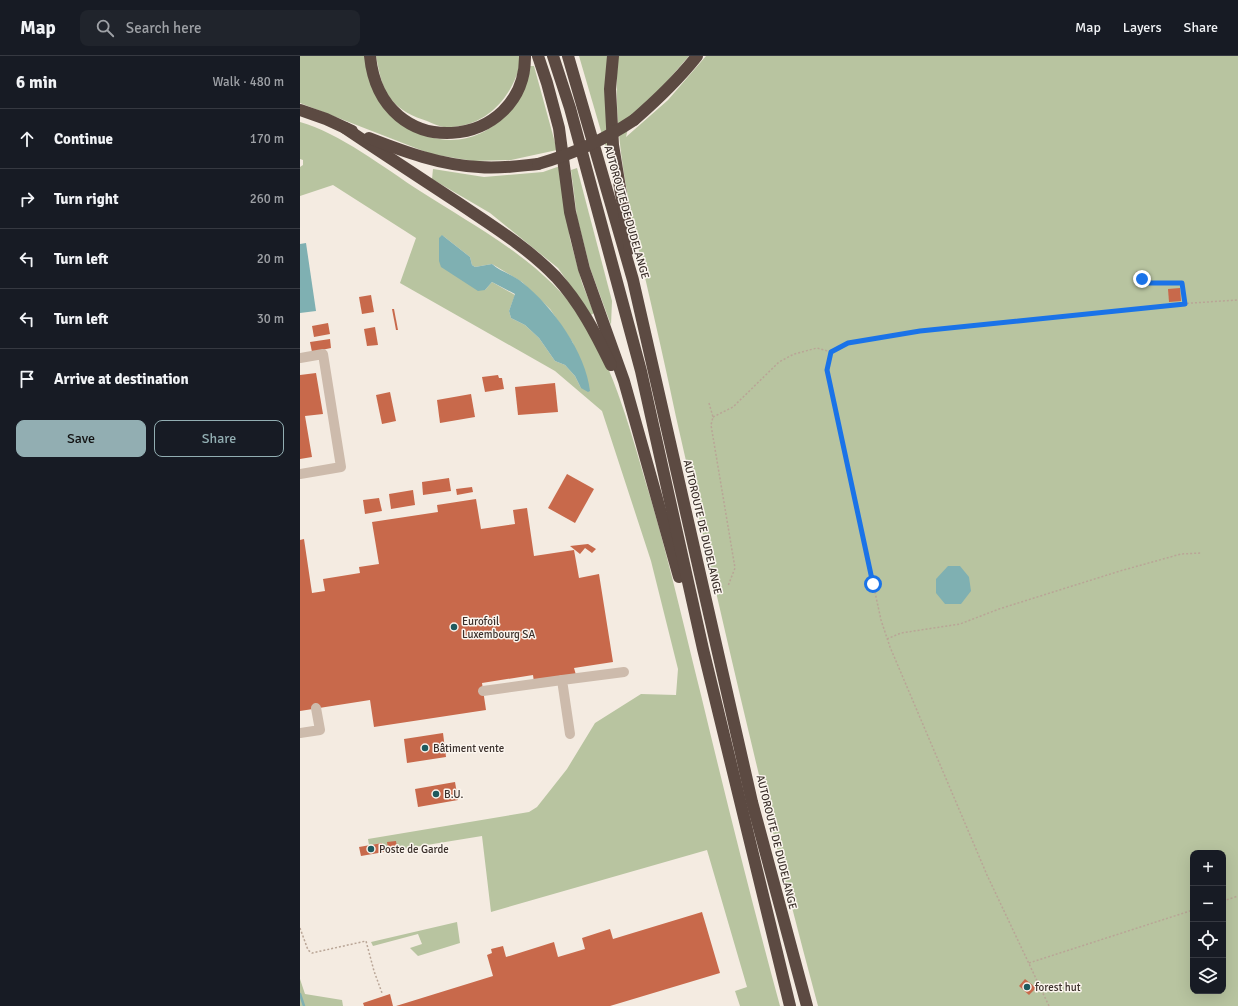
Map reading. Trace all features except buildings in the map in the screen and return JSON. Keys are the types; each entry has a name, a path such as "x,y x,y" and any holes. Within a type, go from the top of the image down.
{"highway":[{"path":"370,56 372,74 379,92 400,118 414,126 447,134 473,129 497,116 512,101 520,86 525,67 525,56"},
{"path":"538,56 547,82 559,128 576,240 584,269 624,381 673,556 703,649"},
{"path":"553,56 570,108 640,371 703,649 790,1006"},
{"name":"AUTOROUTE DE DUDELANGE","path":"568,56 633,280 752,802 807,1006"},
{"path":"613,56 610,88 613,145 629,240 633,280"},
{"path":"300,110 326,119 400,150 424,158 458,165 505,167 538,164 578,151 605,138 634,120 660,98 684,73 697,56"},
{"path":"345,128 484,220 531,254 556,278 578,304 594,331 612,367 636,426"}],"lane":[{"path":"300,358 323,354 341,467 300,474"},
{"path":"483,691 624,672"},
{"path":"562,680 570,734"},
{"path":"300,733 320,730 316,708"}],"path":[{"path":"1137,271 1137,274 1147,283 1182,283 1185,304"},
{"path":"714,417 732,407 779,362 794,354 817,348 831,352 848,343 920,331 1238,300"},
{"path":"831,352 827,370 881,620 887,639 987,875 1049,1006"},
{"path":"709,404 714,417 711,426 735,568 728,586"},
{"path":"887,639 901,633 960,624 999,609 1181,554 1201,553"},
{"path":"1226,900 1238,896"},
{"path":"1029,964 1190,911"},
{"path":"300,928 308,950 312,952 366,941 382,993"}],"green space":[{"path":"300,56 367,56 373,88 382,105 396,119 411,129 427,136 444,140 461,139 477,135 493,126 519,100 530,66 534,66 557,150 511,160 473,161 431,154 300,103"},
{"path":"376,56 522,56 513,84 506,96 496,107 486,116 473,122 459,126 444,127 412,115 402,110 394,103 383,84 379,73"},
{"path":"579,56 609,56 606,90 610,162"},
{"path":"618,56 689,56 662,87 631,116 626,137 668,100 706,56 1238,56 1238,1006 818,1006 744,712 676,417 627,193 619,138 617,111"},
{"path":"300,122 315,127 346,142 420,191 486,232 529,263 566,298 594,338 622,403 656,518 739,851 780,1006 740,1006 735,991 747,987 707,850 491,912 482,836 384,852 382,843 369,845 368,839 529,812 537,807 567,769 595,723 641,694 676,695 678,669 651,561 602,411 555,371 400,283 416,238 333,185 300,196 300,167 303,165 303,160 300,159","holes":["442,235 470,257 472,265 475,267 492,264 522,282 550,309 573,343 581,388 575,376 565,365 555,361 539,338 525,325 511,318 509,311 515,295 492,282 485,290"]},
{"path":"560,166 570,239 582,283 594,313 591,315 558,268 490,213 432,179 433,169 484,177 543,172"},
{"path":"577,168 612,301 611,325 590,268 577,217 571,170"},
{"path":"457,922 460,943 418,956 410,948 422,944 418,934 373,946 371,942"},
{"path":"300,979 305,994 342,1000 343,1006 300,1006"}],"water":[{"path":"442,235 470,257 472,265 475,267 492,264 519,280 546,305 575,346 587,376 590,391 588,392 581,388 575,376 565,365 555,361 539,338 525,325 511,318 509,311 515,294 492,282 485,290 478,291 441,267 439,261 439,238"},
{"path":"306,243 316,311 300,313 300,244"},
{"path":"948,566 960,566 969,577 971,591 961,604 945,604 936,593 936,579"}],"waterway":[{"path":"300,994 304,1006"}],"place":[{"name":"Eurofoil Luxembourg SA","path":"454,627"},
{"name":"Bâtiment vente","path":"425,748"},
{"name":"B.U.","path":"436,794"},
{"name":"Poste de Garde","path":"371,849"},
{"name":"forest hut","path":"1027,987"}],"route":[{"path":"873,584 827,370 831,352 848,343 920,331 1185,304 1182,283 1154,284 1147,283 1142,279"}]}
